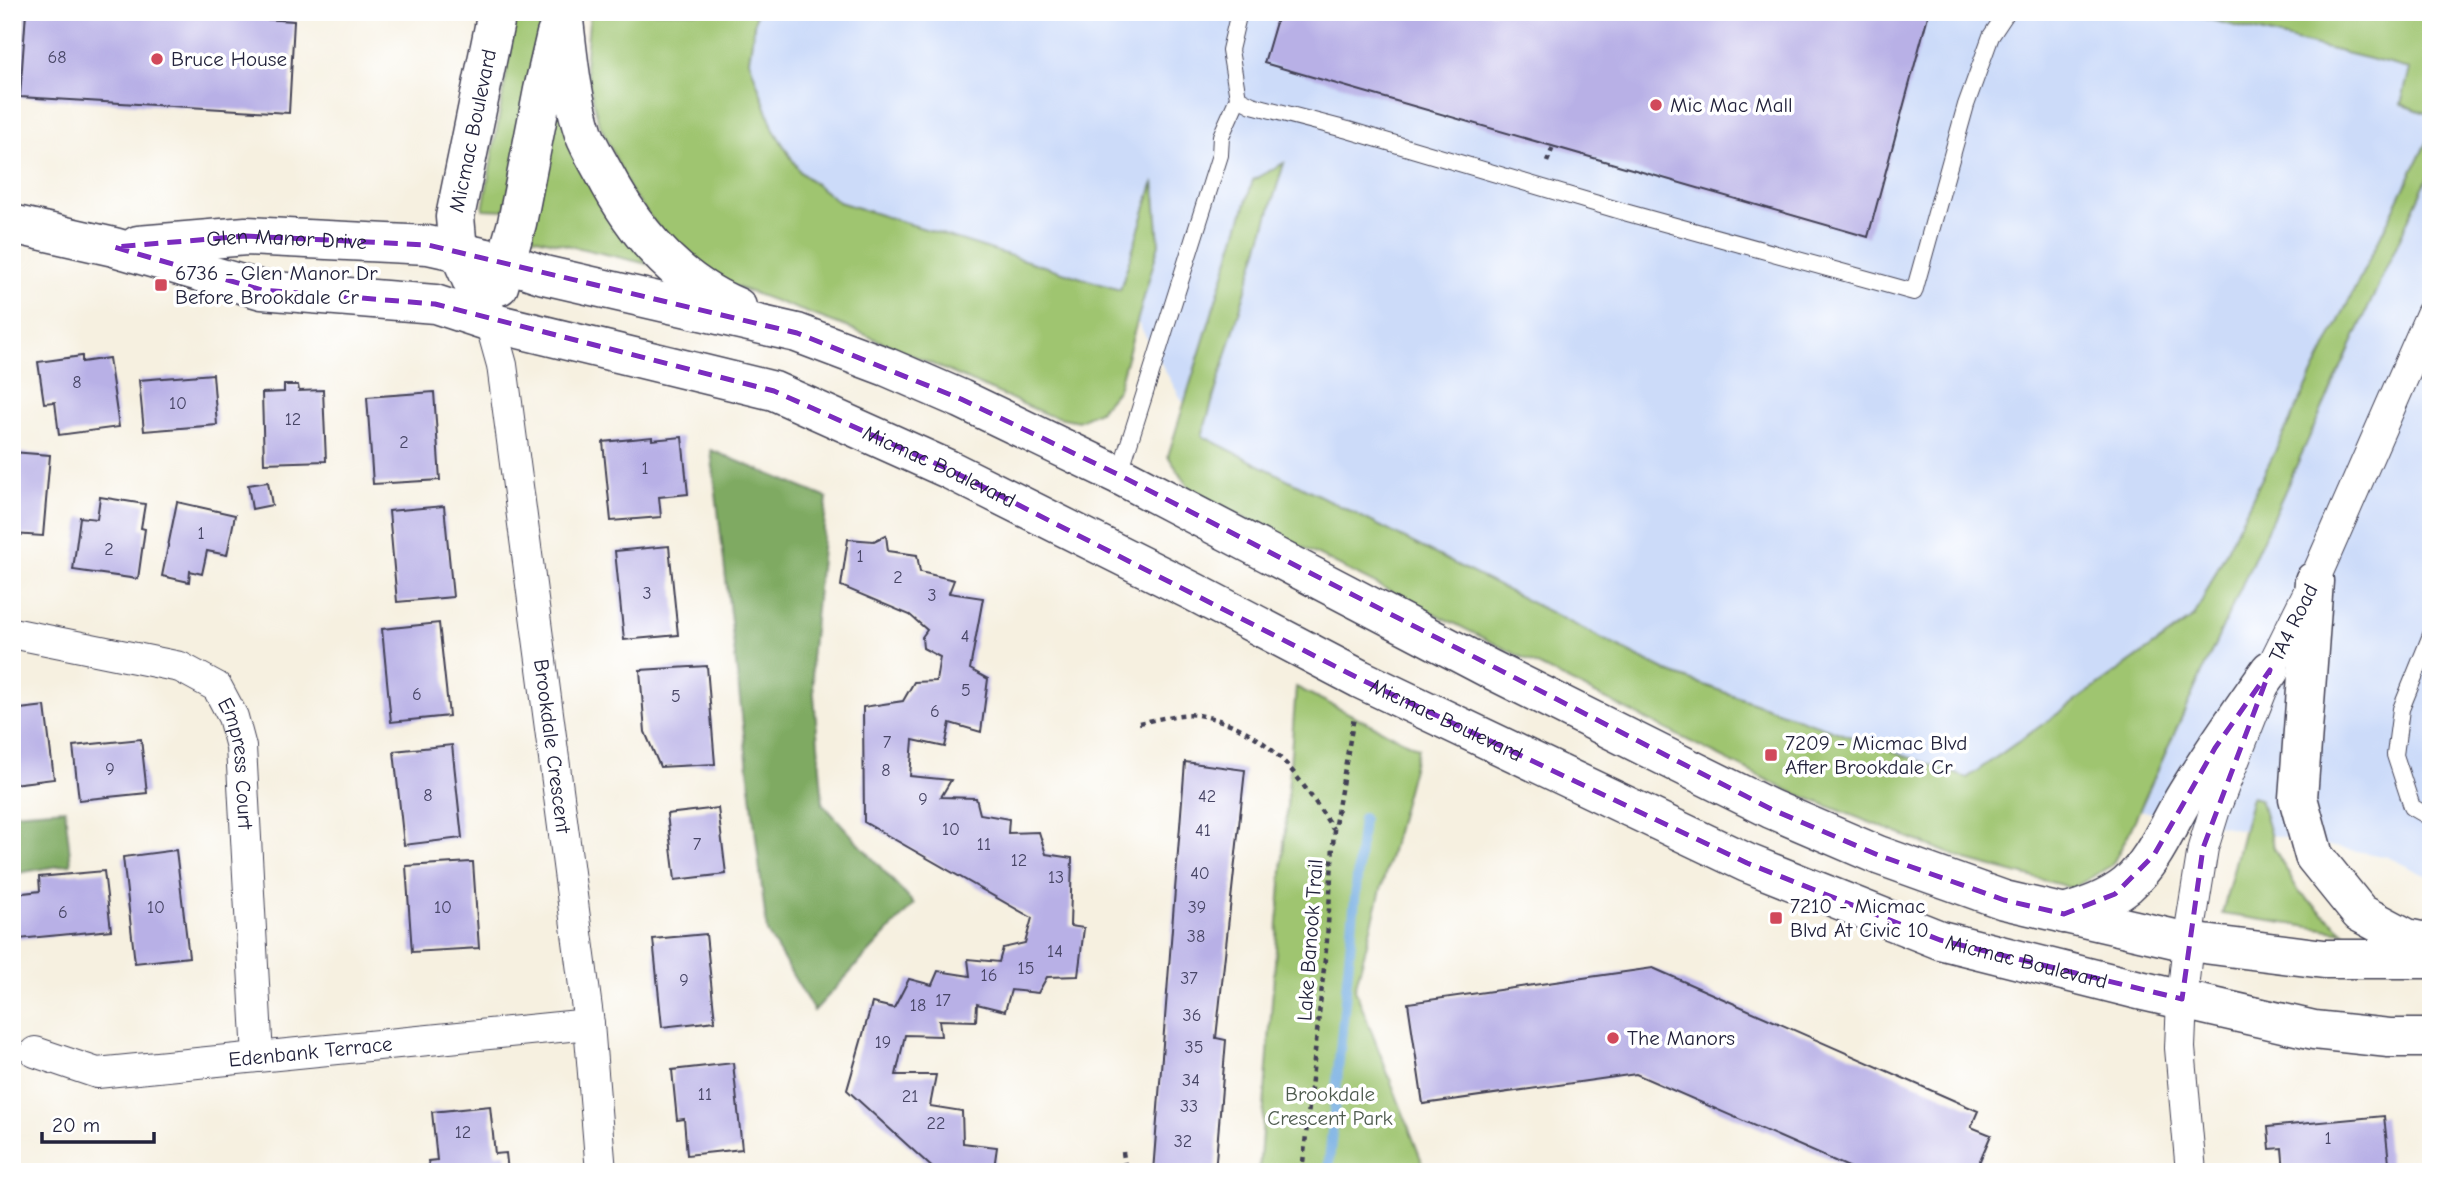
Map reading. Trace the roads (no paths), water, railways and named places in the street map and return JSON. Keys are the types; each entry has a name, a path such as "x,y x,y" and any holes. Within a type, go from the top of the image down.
{"street":[{"name":"Micmac Boulevard","path":"497,12 455,217 458,250 490,322 774,391 948,469 1195,592 1360,679 1747,863 1940,940 2138,990 2314,1030 2389,1038 2431,1038"},
{"path":"490,322 517,223 543,90 562,12"},
{"path":"562,12 571,84 585,136 619,202 641,234 679,274 729,304 961,399 1119,475 1488,668 1772,809 1878,855 2004,900 2188,942 2324,959 2431,959"},
{"name":"Glen Manor Drive","path":"12,224 114,247 261,290 435,304 490,322"},
{"name":"Glen Manor Drive","path":"114,247 246,236 428,245 458,250"},
{"path":"458,250 544,275 797,333"},
{"name":"TA4 Road","path":"2188,942 2203,848 2216,809 2270,670 2314,582 2431,314"},
{"name":"Brookdale Crescent","path":"490,322 502,365 589,1024 601,1172"},
{"path":"2314,582 2298,798 2315,856 2360,913 2407,938 2431,943"},
{"name":"Empress Court","path":"12,633 180,667 217,687 233,717 241,747 258,1057"},
{"path":"2064,914 2098,903 2115,894 2129,883 2154,855 2175,813 2215,748 2270,670"},
{"path":"2188,942 2180,1048 2191,1172"},
{"name":"Edenbank Terrace","path":"35,1052 97,1073 589,1024"}],"lane":[{"path":"1119,475 1220,155 1221,136 1238,98 1230,50 1239,12"},
{"path":"1238,98 1252,105 1437,155 1628,213 1914,292 1966,105 1991,36 2007,12"},
{"path":"2431,635 2400,709 2395,755 2412,807 2431,818"}],"waterway":[{"path":"1328,1172 1363,818"}],"place":[{"name":"Bruce House","path":"157,59"},
{"name":"Mic Mac Mall","path":"1656,105"},
{"name":"6736 - Glen Manor Dr Before Brookdale Cr","path":"161,285"},
{"name":"7209 - Micmac Blvd After Brookdale Cr","path":"1771,755"},
{"name":"7210 - Micmac Blvd At Civic 10","path":"1776,918"},
{"name":"The Manors","path":"1613,1038"}],"park label":[{"name":"Brookdale Crescent Park","path":"1330,1106"}]}
